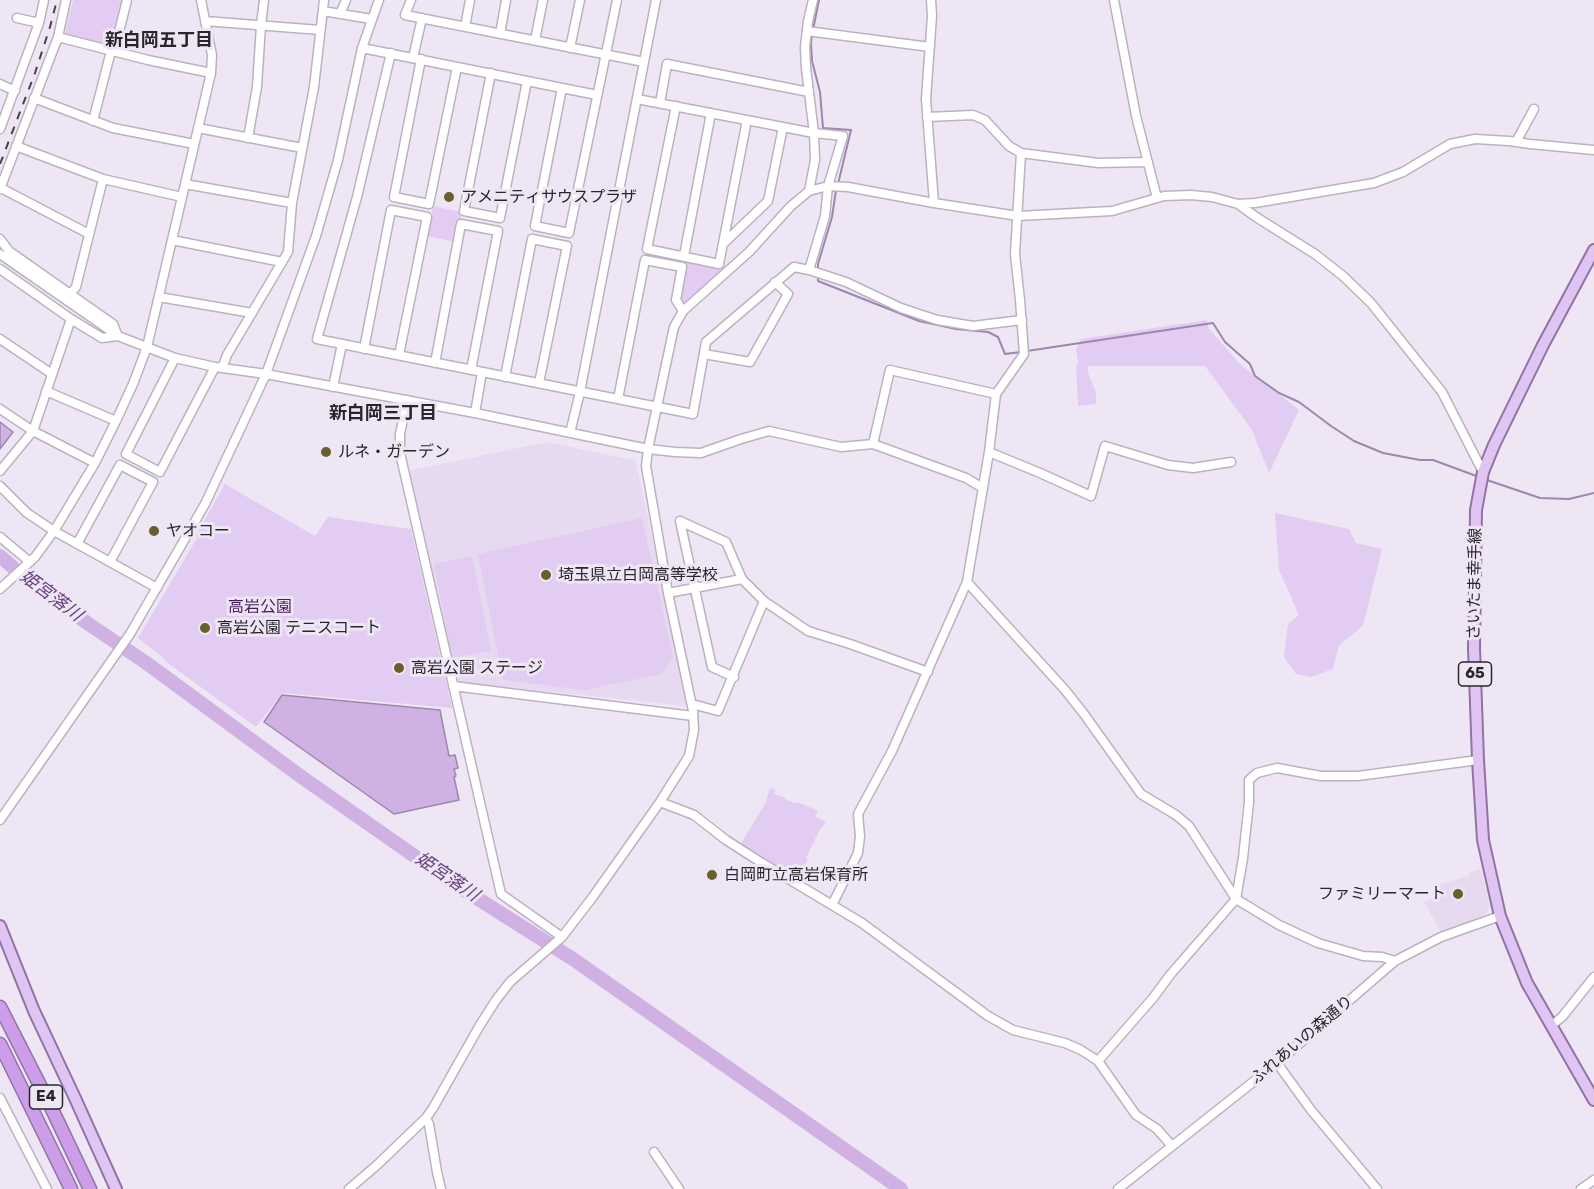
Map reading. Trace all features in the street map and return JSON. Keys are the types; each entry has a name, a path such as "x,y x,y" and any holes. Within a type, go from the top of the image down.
{"highway":[{"name":"E4","path":"0,1007 90,1189"},
{"name":"E4","path":"0,1044 71,1189"}],"main road":[{"name":"さいたま幸手線","path":"1594,250 1540,352 1483,472 1476,510 1474,648 1483,840 1500,916 1527,983 1594,1100"},
{"path":"0,926 34,1011 116,1189"}],"street":[{"path":"0,129 39,23 44,0"},
{"path":"66,0 57,37 0,189 89,234"},
{"path":"93,121 127,0"},
{"path":"0,589 35,557 54,531 95,463 133,384 147,347 211,73 212,55 201,0"},
{"path":"248,138 257,87 264,0"},
{"path":"175,358 126,454 160,472 218,367 288,252 292,203 314,87 324,0"},
{"path":"340,14 346,0"},
{"path":"0,820 128,637 205,504 266,374 316,236 338,160 362,48 379,0"},
{"path":"411,0 405,15 644,62"},
{"path":"465,27 470,0"},
{"path":"500,34 507,0"},
{"path":"535,40 543,0"},
{"path":"570,48 580,0"},
{"path":"562,88 534,226 569,233 617,0"},
{"path":"570,434 656,0"},
{"path":"809,192 815,160 805,47 813,0"},
{"path":"931,0 933,16 926,99 934,203"},
{"path":"1114,0 1136,116 1158,198"},
{"path":"322,11 371,19"},
{"path":"17,18 39,23"},
{"path":"422,18 394,197 429,204 457,67"},
{"path":"205,21 320,30"},
{"path":"807,31 930,47"},
{"path":"57,37 211,73"},
{"path":"362,48 597,95"},
{"path":"391,53 357,197 317,339 693,414 706,342 794,267 846,282 901,308 937,320 973,326 1022,320"},
{"path":"660,103 668,64 809,92"},
{"path":"491,74 464,211 500,218 527,81"},
{"path":"0,84 15,91"},
{"path":"34,98 113,128 194,144"},
{"path":"637,99 814,133 843,136 828,186 825,216 809,270"},
{"path":"675,106 647,249 719,264 747,120"},
{"path":"1516,142 1534,109"},
{"path":"684,256 711,113"},
{"path":"927,117 973,115 985,120 1009,146 1021,153 1098,163 1148,162"},
{"path":"723,245 768,201 783,127"},
{"path":"198,128 302,148"},
{"path":"349,1189 426,1118 496,1000 510,982 562,937 660,802 689,756 694,730 692,704 668,593 646,466 648,449 670,340 683,311 749,252 791,206 809,192 828,186 848,187 1017,216 1112,212 1158,198 1191,195 1212,197 1238,204 1255,203 1374,183 1403,172 1450,144 1461,141 1474,139 1594,150"},
{"path":"16,146 104,180 182,197"},
{"path":"832,905 858,852 860,836 858,814 892,751 967,582 989,452 996,394 1024,354 1015,254 1021,153"},
{"path":"70,294 76,287 104,180"},
{"path":"185,184 292,203"},
{"path":"1238,204 1315,254 1344,276 1371,303 1442,392 1483,472"},
{"path":"364,349 392,210 403,212 427,217 399,356"},
{"path":"435,363 462,224 498,231 471,370"},
{"path":"505,376 532,238 567,246 539,383"},
{"path":"0,239 9,250 113,324 118,336"},
{"path":"172,240 282,262"},
{"path":"0,254 118,336 175,358 475,413 648,449 701,453 769,431 841,447 873,444 966,478 982,488"},
{"path":"618,399 645,260 682,267 675,300 683,311"},
{"path":"0,269 102,338 118,336"},
{"path":"704,354 750,362 788,294 775,282"},
{"path":"159,297 252,313"},
{"path":"0,471 33,431 71,319"},
{"path":"0,339 52,374"},
{"path":"333,387 342,344"},
{"path":"873,444 890,370 996,394"},
{"path":"475,413 482,372"},
{"path":"46,391 116,421"},
{"path":"407,400 400,434 400,453 501,894 562,937"},
{"path":"0,409 33,431 95,463"},
{"path":"989,452 1091,496 1105,446 1168,465 1193,468 1231,462"},
{"path":"76,544 120,465 153,482 110,562"},
{"path":"0,486 27,513 54,531 157,588"},
{"path":"734,677 712,667 680,521 726,542 742,579 764,601 808,631 928,672"},
{"path":"0,537 30,562"},
{"path":"668,593 742,579"},
{"path":"967,582 1065,690 1141,795 1176,815 1189,826 1236,899 1279,925 1318,943 1363,956 1382,957 1395,961"},
{"path":"692,704 718,711 764,601"},
{"path":"453,686 693,716"},
{"path":"1098,1061 1236,899 1243,858 1249,780 1257,773 1277,768 1321,776 1358,776 1478,760"},
{"path":"660,802 694,815 753,858 862,923 988,1016 1012,1030 1065,1043 1098,1061 1136,1115 1157,1129 1172,1146"},
{"name":"ふれあいの森通り","path":"1118,1189 1277,1063 1395,961 1441,937 1500,916"},
{"path":"1551,1025 1562,1017 1594,977"},
{"path":"1277,1063 1311,1110 1377,1189"},
{"path":"1,1103 47,1189"},
{"path":"426,1118 441,1189"},
{"path":"654,1152 679,1189"},
{"path":"1581,1189 1594,1180"}],"shaded area":[{"path":"0,422 13,432 0,449"},
{"name":"埼玉県立白岡高等学校","path":"547,442 636,462 687,704 685,706 458,682 455,679 408,471"},
{"path":"282,695 440,710 449,756 455,755 458,768 454,769 456,776 454,777 459,800 394,814 264,722"},
{"path":"1481,869 1490,907 1484,916 1441,932 1424,902 1436,896 1433,886 1469,876 1469,872"}],"green space":[{"path":"73,0 124,0 112,47 65,34"},
{"path":"433,206 462,212 456,242 427,236"},
{"path":"685,260 726,267 684,303 679,296"},
{"path":"1207,320 1209,329 1240,364 1299,410 1269,473 1252,430 1205,366 1088,366 1088,373 1096,392 1096,404 1078,406 1076,349 1081,339"},
{"name":"高岩公園","path":"225,484 315,536 328,517 411,529 452,708 282,693 256,727 169,664 138,638 197,538 196,535"},
{"path":"1275,513 1349,529 1356,543 1382,549 1363,626 1339,645 1333,669 1311,677 1296,674 1284,657 1288,624 1299,615 1279,570"},
{"path":"642,518 673,656 662,674 585,690 503,680 478,554"},
{"path":"472,556 491,651 452,658 434,564"},
{"path":"770,788 776,790 774,794 818,811 815,817 826,822 819,831 796,881 740,845 765,804"}],"waterway":[{"path":"813,30 819,0"},
{"path":"812,35 812,61 820,92 823,128 851,130 838,184"},
{"path":"818,269 832,217 836,190"},
{"path":"818,275 818,281 919,321 956,329 988,332 998,337 1005,354 1021,352"},
{"path":"1027,351 1213,323 1225,342 1250,364 1255,376 1279,393 1299,402 1354,441 1383,453 1420,460 1433,460 1479,477"},
{"path":"1484,479 1540,498 1569,499 1594,493"},
{"name":"姫宮落川","path":"0,556 26,579 145,662 303,778 453,883 573,959 901,1189"}],"railway":[{"path":"0,164 35,73 57,0"}],"place":[{"name":"アメニティサウスプラザ","path":"449,197"},
{"name":"ルネ・ガーデン","path":"326,452"},
{"name":"ヤオコー","path":"154,531"},
{"name":"埼玉県立白岡高等学校","path":"546,575"},
{"name":"高岩公園 テニスコート","path":"205,628"},
{"name":"高岩公園 ステージ","path":"399,668"},
{"name":"白岡町立高岩保育所","path":"712,875"},
{"name":"ファミリーマート","path":"1458,894"}],"district":[{"name":"新白岡五丁目","path":"159,41"},
{"name":"新白岡三丁目","path":"383,414"}]}
